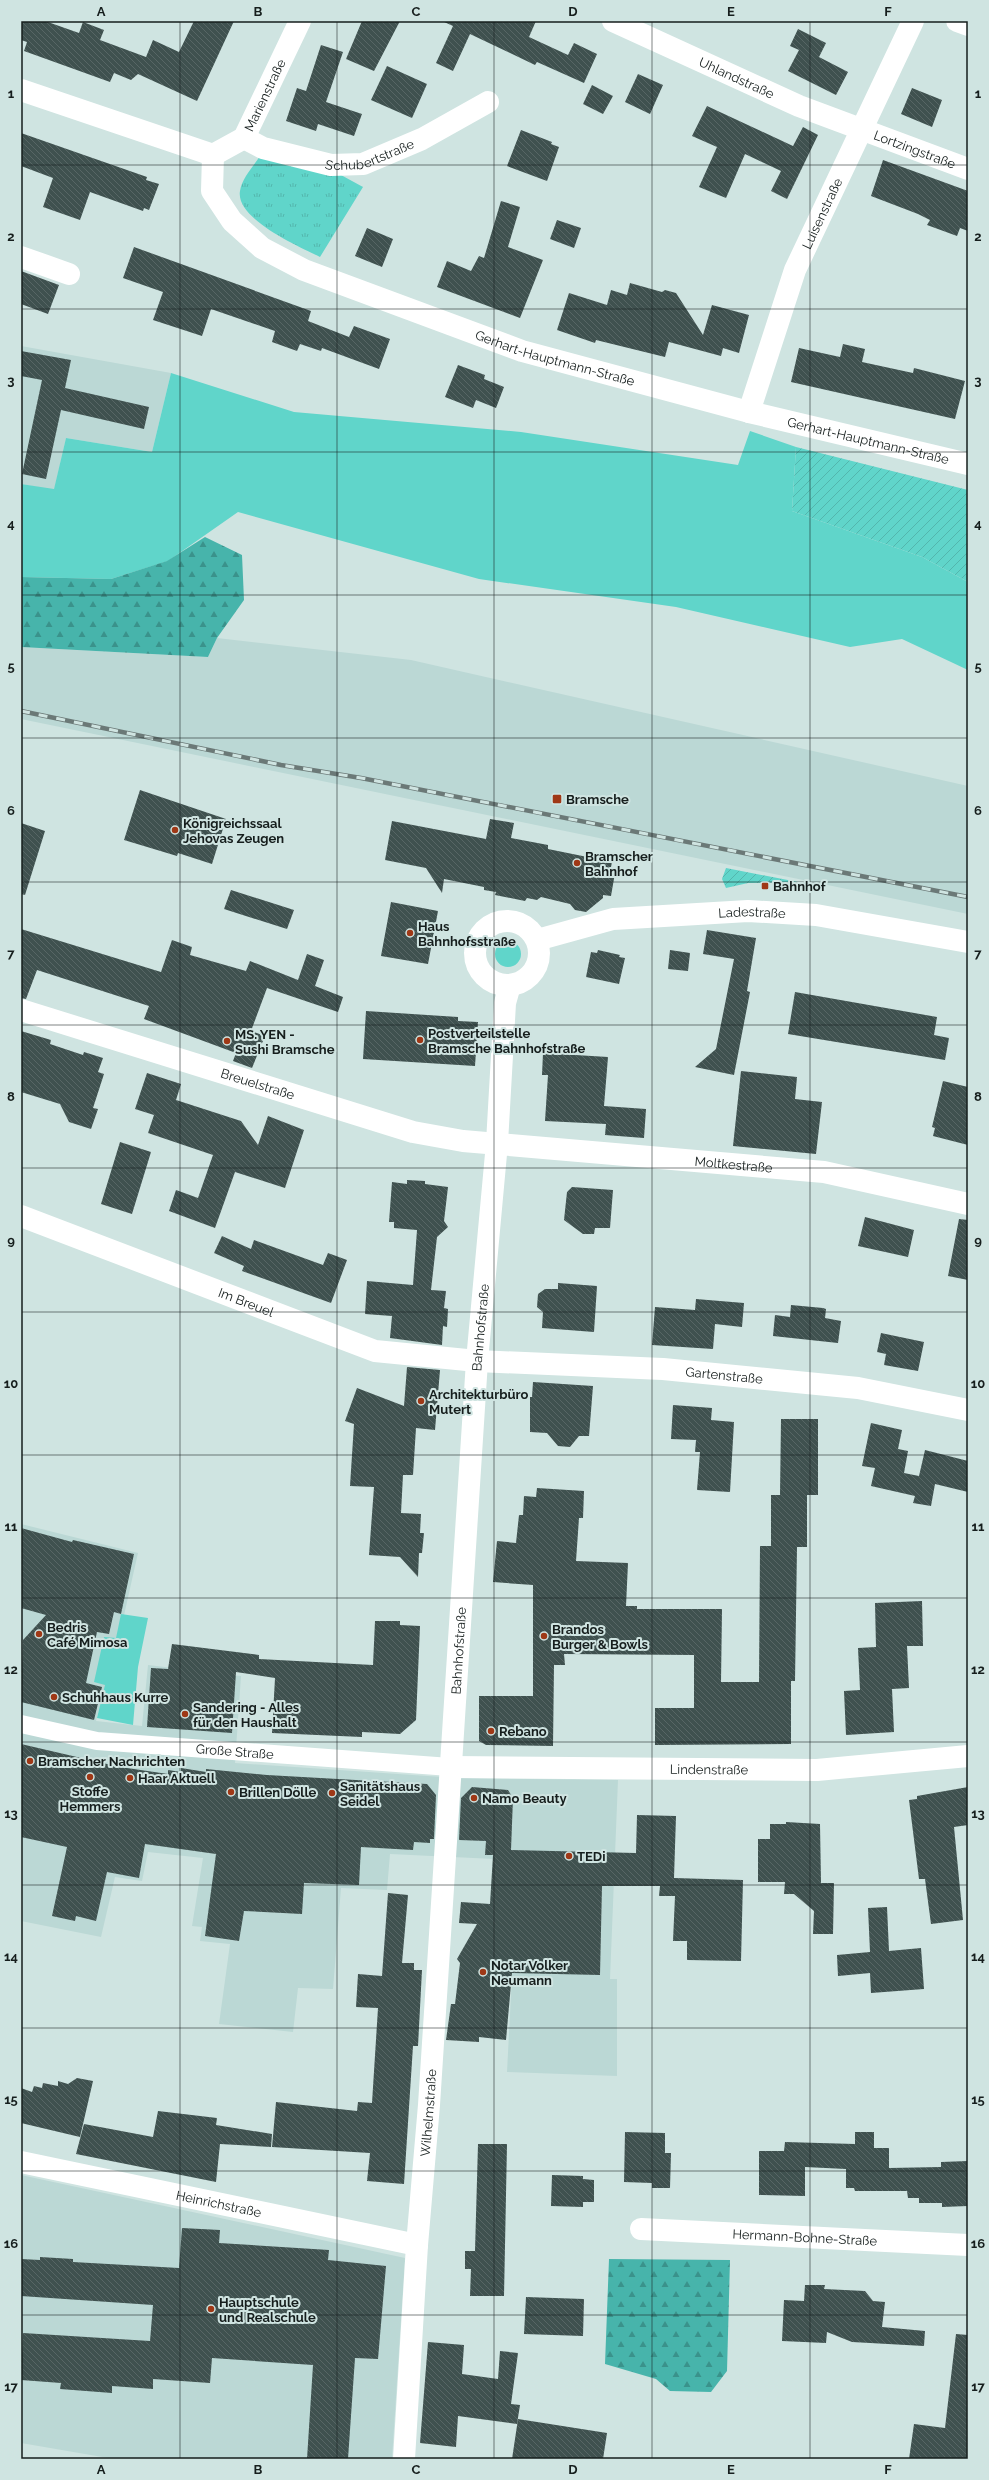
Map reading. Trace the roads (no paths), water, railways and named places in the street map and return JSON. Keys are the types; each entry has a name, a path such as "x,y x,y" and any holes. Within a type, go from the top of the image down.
{"street":[{"name":"Marienstraße","path":"213,155 244,138 300,21"},
{"name":"Uhlandstraße","path":"613,21 798,106 862,130"},
{"name":"Luisenstraße","path":"749,412 795,270 913,21"},
{"path":"957,21 968,26"},
{"path":"21,90 213,155"},
{"name":"Schubertstraße","path":"244,138 263,148 331,165 363,164 422,139 488,102"},
{"name":"Lortzingstraße","path":"862,130 968,169"},
{"name":"Gerhart-Hauptmann-Straße","path":"213,155 212,191 232,221 262,248 304,270 522,351 749,412 968,464"},
{"path":"21,257 69,274"},
{"name":"Ladestraße","path":"537,940 613,919 748,911 816,915 968,942"},
{"path":"500,922 517,922 529,929 537,940 539,955 535,969 520,982 510,985 492,981 479,968 476,950 483,933 500,922"},
{"name":"Bahnhofstraße","path":"450,1767 478,1361 497,1143 505,1003 510,985"},
{"name":"Breuelstraße","path":"21,1010 413,1132 463,1141 497,1143"},
{"name":"Moltkestraße","path":"497,1143 824,1172 968,1204"},
{"name":"Im Breuel","path":"21,1216 375,1351 478,1361"},
{"name":"Gartenstraße","path":"478,1361 663,1369 850,1387 968,1410"},
{"name":"Große Straße","path":"21,1724 97,1741 450,1767"},
{"name":"Lindenstraße","path":"450,1767 817,1770 968,1756"},
{"name":"Wilhelmstraße","path":"404,2459 417,2245 429,2105 450,1767"},
{"name":"Heinrichstraße","path":"21,2162 417,2245"},
{"name":"Hermann-Bohne-Straße","path":"641,2229 968,2245"}],"railway":[{"path":"21,711 281,765 361,778 968,897"}],"place":[{"name":"Bramsche","path":"557,799"},
{"name":"Königreichssaal Jehovas Zeugen","path":"175,830"},
{"name":"Bramscher Bahnhof","path":"577,863"},
{"name":"Bahnhof","path":"765,886"},
{"name":"Haus Bahnhofsstraße","path":"410,933"},
{"name":"Postverteilstelle Bramsche Bahnhofstraße","path":"420,1040"},
{"name":"MS. YEN - Sushi Bramsche","path":"227,1041"},
{"name":"Architekturbüro Mutert","path":"421,1401"},
{"name":"Bedris Café Mimosa","path":"39,1634"},
{"name":"Brandos Burger & Bowls","path":"544,1636"},
{"name":"Schuhhaus Kurre","path":"54,1697"},
{"name":"Sandering - Alles für den Haushalt","path":"185,1714"},
{"name":"Rebano","path":"491,1731"},
{"name":"Bramscher Nachrichten","path":"30,1761"},
{"name":"Stoffe Hemmers","path":"90,1777"},
{"name":"Haar Aktuell","path":"130,1778"},
{"name":"Brillen Dölle","path":"231,1792"},
{"name":"Sanitätshaus Seidel","path":"332,1793"},
{"name":"Namo Beauty","path":"474,1798"},
{"name":"TEDi","path":"569,1856"},
{"name":"Notar Volker Neumann","path":"483,1972"},
{"name":"Hauptschule und Realschule","path":"211,2309"}]}
